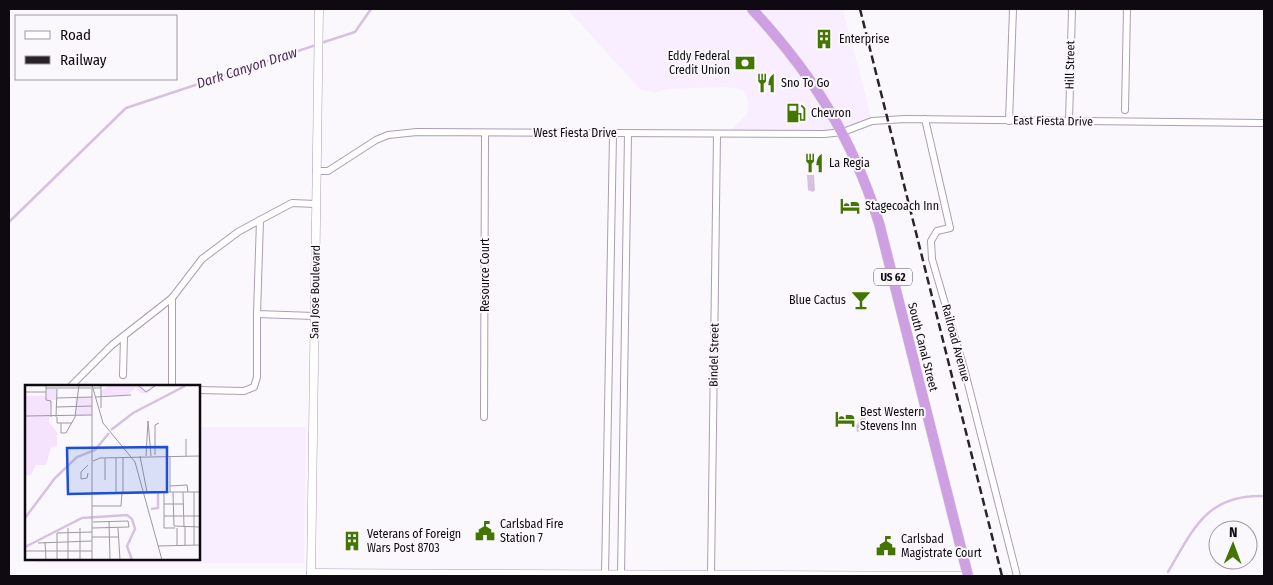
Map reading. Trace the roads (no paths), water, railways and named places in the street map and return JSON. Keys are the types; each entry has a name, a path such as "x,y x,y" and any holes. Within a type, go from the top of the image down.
{"highway":[{"name":"South Canal Street","path":"752,9 800,65 843,132 867,187 879,223 968,576"}],"street":[{"name":"San Jose Boulevard","path":"311,575 319,9"},
{"path":"1009,121 1012,9"},
{"name":"Hill Street","path":"1069,122 1072,9"},
{"path":"1125,110 1127,9"},
{"name":"East Fiesta Drive","path":"843,132 872,121 925,119 1264,123"},
{"name":"Railroad Avenue","path":"925,119 950,228 937,232 932,241 932,259 965,372 1017,576"},
{"name":"West Fiesta Drive","path":"316,170 328,171 361,148 388,136 417,132 824,134 843,132"},
{"name":"Resource Court","path":"484,417 485,133"},
{"path":"605,574 612,134"},
{"path":"622,575 628,134"},
{"name":"Bindel Street","path":"711,575 717,134"},
{"path":"72,385 124,336 172,298 202,259 238,232 292,204 316,204"},
{"path":"200,390 244,390 254,387 257,377 260,220"},
{"path":"172,298 172,385"},
{"path":"257,314 314,316"},
{"path":"123,374 124,336"},
{"path":"311,575 968,576"}],"waterway":[{"name":"Dark Canyon Draw","path":"321,43 355,32 371,9"},
{"name":"Dark Canyon Draw","path":"9,222 126,108 316,45"},
{"path":"1168,572 1194,529 1215,508 1228,501 1244,497 1264,496"}],"railway":[{"path":"860,9 1002,576"}],"place":[{"name":"Enterprise","path":"824,39"},
{"name":"Eddy Federal Credit Union","path":"745,63"},
{"name":"Sno To Go","path":"766,83"},
{"name":"Chevron","path":"796,113"},
{"name":"La Regia","path":"814,163"},
{"name":"Stagecoach Inn","path":"850,206"},
{"name":"Blue Cactus","path":"861,300"},
{"name":"Best Western Stevens Inn","path":"845,419"},
{"name":"Carlsbad Fire Station 7","path":"485,531"},
{"name":"Veterans of Foreign Wars Post 8703","path":"352,541"},
{"name":"Carlsbad Magistrate Court","path":"886,546"}]}
